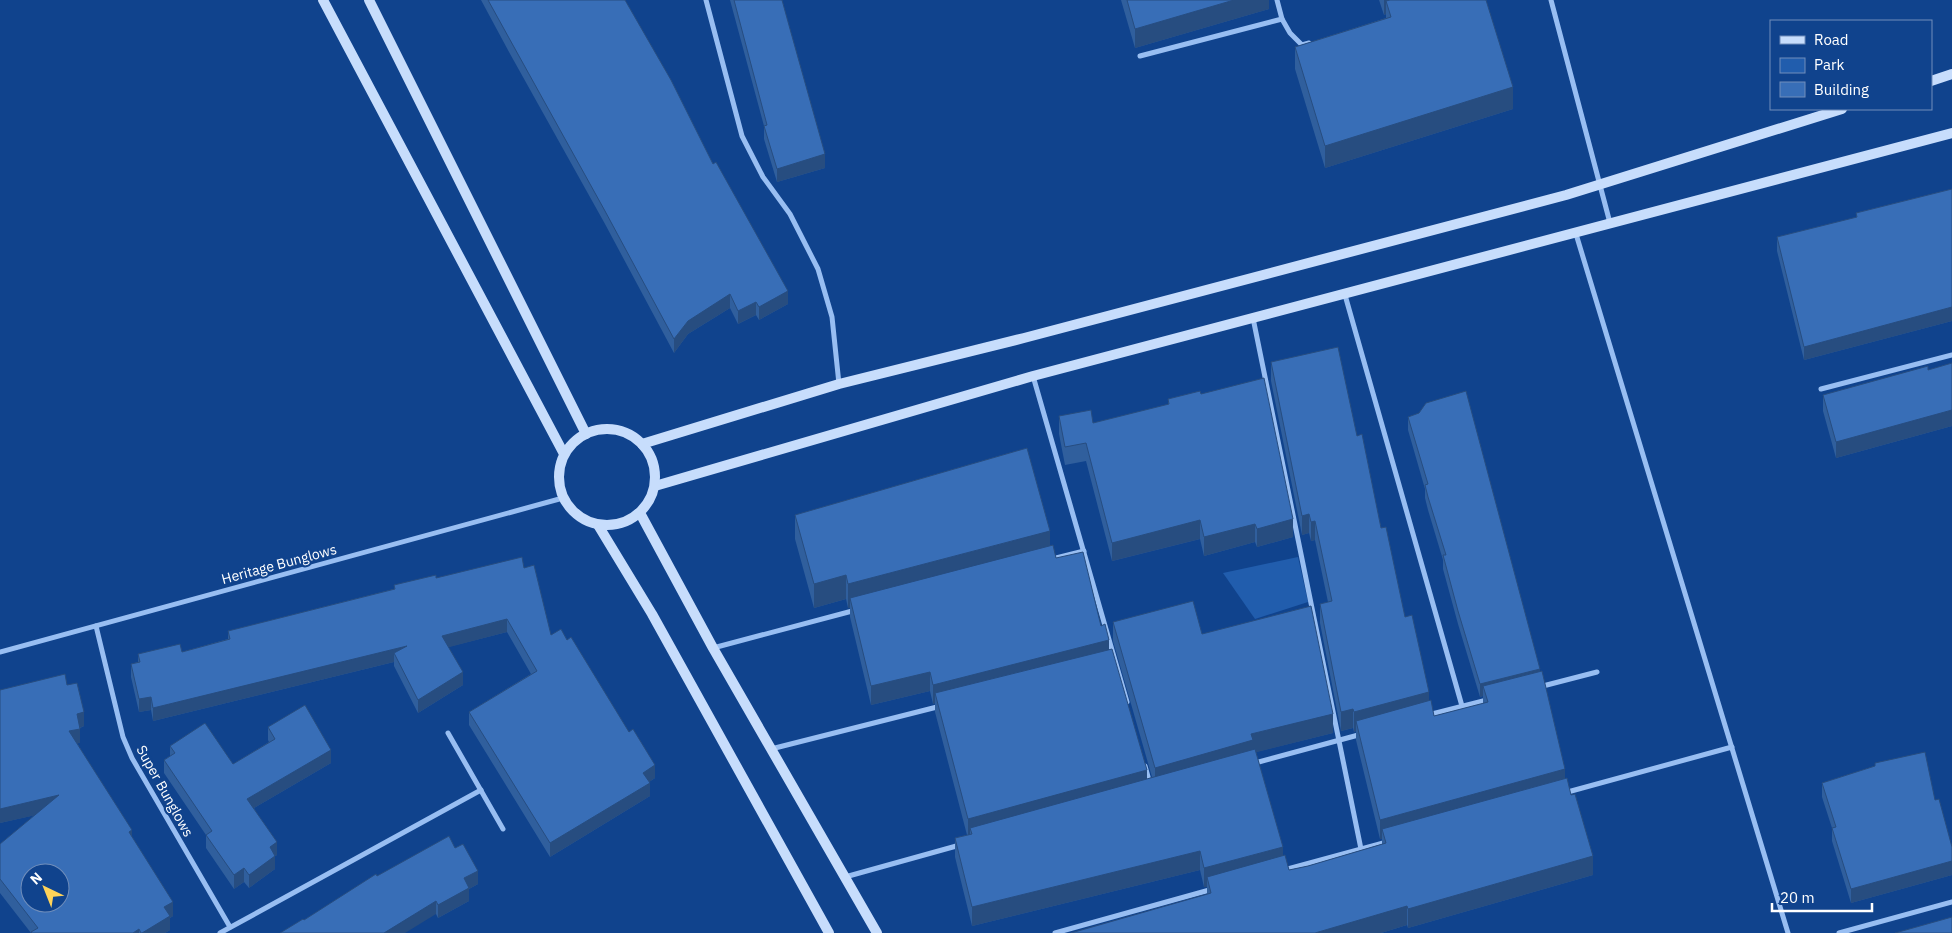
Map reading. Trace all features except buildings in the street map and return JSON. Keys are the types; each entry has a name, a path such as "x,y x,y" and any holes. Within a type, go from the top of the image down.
{"street":[{"path":"323,0 564,454"},
{"path":"369,0 586,434"},
{"path":"706,0 742,136 762,177 790,214 818,269 832,317 839,384"},
{"path":"1277,0 1282,19 1290,33 1302,45 1311,42"},
{"path":"1551,0 1610,223"},
{"path":"1140,56 1282,19"},
{"path":"1932,81 1952,74"},
{"path":"642,444 839,384 1038,335 1600,186 1839,110"},
{"path":"655,486 1033,376 1576,234 1610,223 1952,132"},
{"path":"1576,234 1788,933"},
{"path":"1345,295 1462,706"},
{"path":"1252,318 1361,849"},
{"path":"1820,390 1952,355"},
{"path":"1033,376 1129,708"},
{"path":"601,429 616,430 630,435 642,444 651,456 655,471 655,486 650,500 640,513 628,521 613,525 598,525 584,520 572,511 563,498 559,484 559,468 564,454 574,442 586,434 601,429"},
{"name":"Heritage Bunglows","path":"0,652 563,498"},
{"path":"640,513 713,648 877,933"},
{"path":"598,525 652,614 829,933"},
{"path":"1046,561 1084,551"},
{"path":"713,648 865,608"},
{"name":"Super Bunglows","path":"96,626 123,737 132,758 230,928"},
{"path":"1106,664 1116,662"},
{"path":"1529,689 1597,672"},
{"path":"1424,716 1491,699"},
{"path":"771,749 944,706"},
{"path":"1246,766 1367,732"},
{"path":"448,733 503,829"},
{"path":"1561,794 1732,747"},
{"path":"1142,755 1152,792"},
{"path":"220,933 481,790"},
{"path":"1275,872 1390,841"},
{"path":"845,877 970,842"},
{"path":"1055,933 1218,888"},
{"path":"1839,933 1952,902"}],"green space":[{"path":"1298,557 1308,602 1255,619 1223,573"}]}
